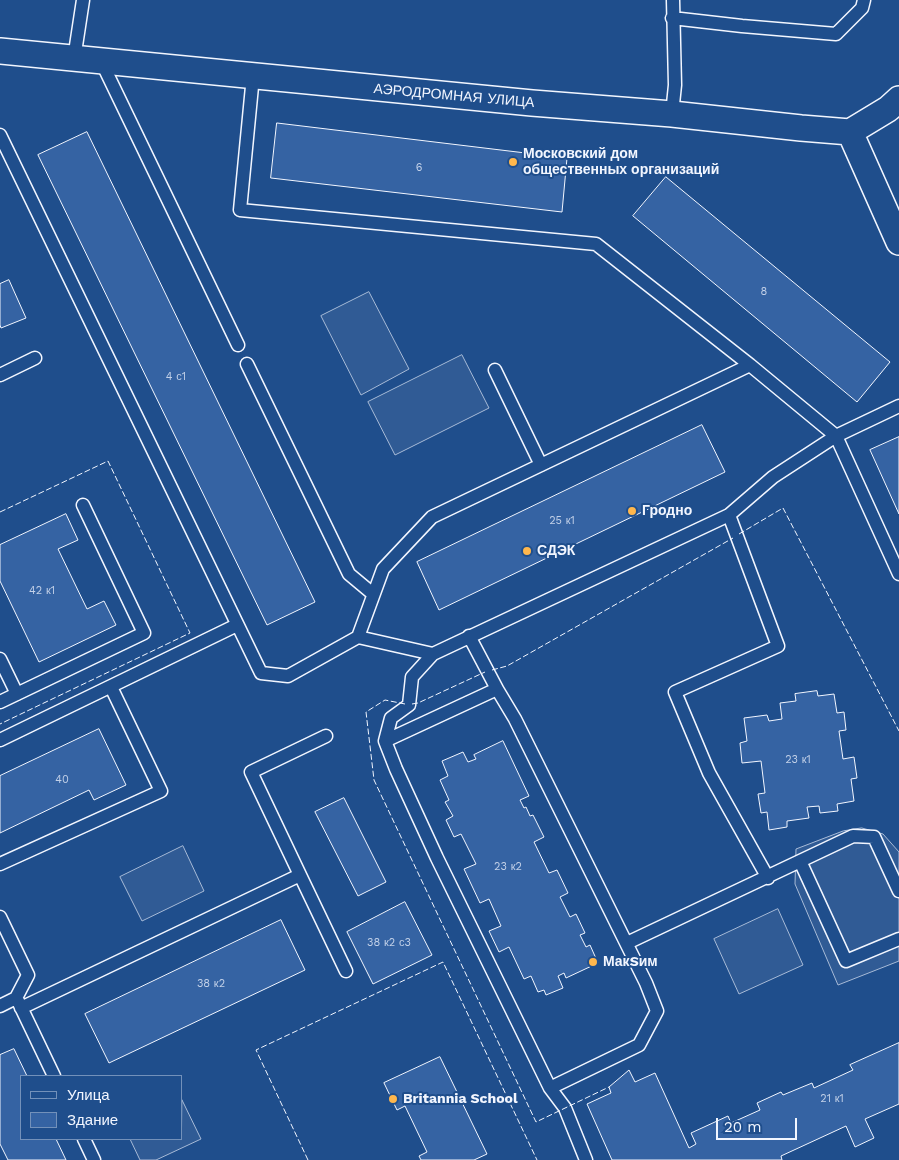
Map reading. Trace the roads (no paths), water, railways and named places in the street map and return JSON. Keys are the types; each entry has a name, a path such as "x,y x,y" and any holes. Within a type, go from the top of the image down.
{"street":[{"name":"АЭРОДРОМНАЯ УЛИЦА","path":"0,51 850,132"},
{"path":"899,99 888,109 850,132 899,242"}],"lane":[{"path":"74,59 83,0"},
{"path":"672,114 675,85 673,0"},
{"path":"672,18 836,34 862,8 864,0"},
{"path":"100,61 238,345"},
{"path":"253,76 240,210 596,244 750,365 836,436 899,574"},
{"path":"0,135 261,673 288,676 358,637 383,569 432,517 750,365"},
{"path":"0,374 35,358"},
{"path":"247,364 349,574 373,594"},
{"path":"494,370 541,465"},
{"path":"586,1160 565,1108 550,1088 441,867 396,769 385,741 392,718 409,705 412,677 433,654 729,516 774,477 836,436 899,406"},
{"path":"0,702 144,634 83,505"},
{"path":"729,516 778,646 675,692 709,773 768,878"},
{"path":"0,740 238,626"},
{"path":"469,636 515,719 627,943 657,1011 639,1045 550,1088"},
{"path":"358,637 433,654"},
{"path":"0,659 17,694"},
{"path":"0,864 161,791 111,686"},
{"path":"385,741 497,689"},
{"path":"326,736 251,772 346,971"},
{"path":"627,943 854,836 874,837 899,891"},
{"path":"800,861 846,961 899,939"},
{"path":"0,1006 19,1003 300,874"},
{"path":"0,918 28,975 19,1003 54,1075"},
{"path":"84,1140 94,1160"}],"place":[{"name":"Московский дом общественных организаций","path":"513,162"},
{"name":"Гродно","path":"632,511"},
{"name":"СДЭК","path":"527,551"},
{"name":"МакSим","path":"593,962"},
{"name":"Britannia School","path":"393,1099"}]}
